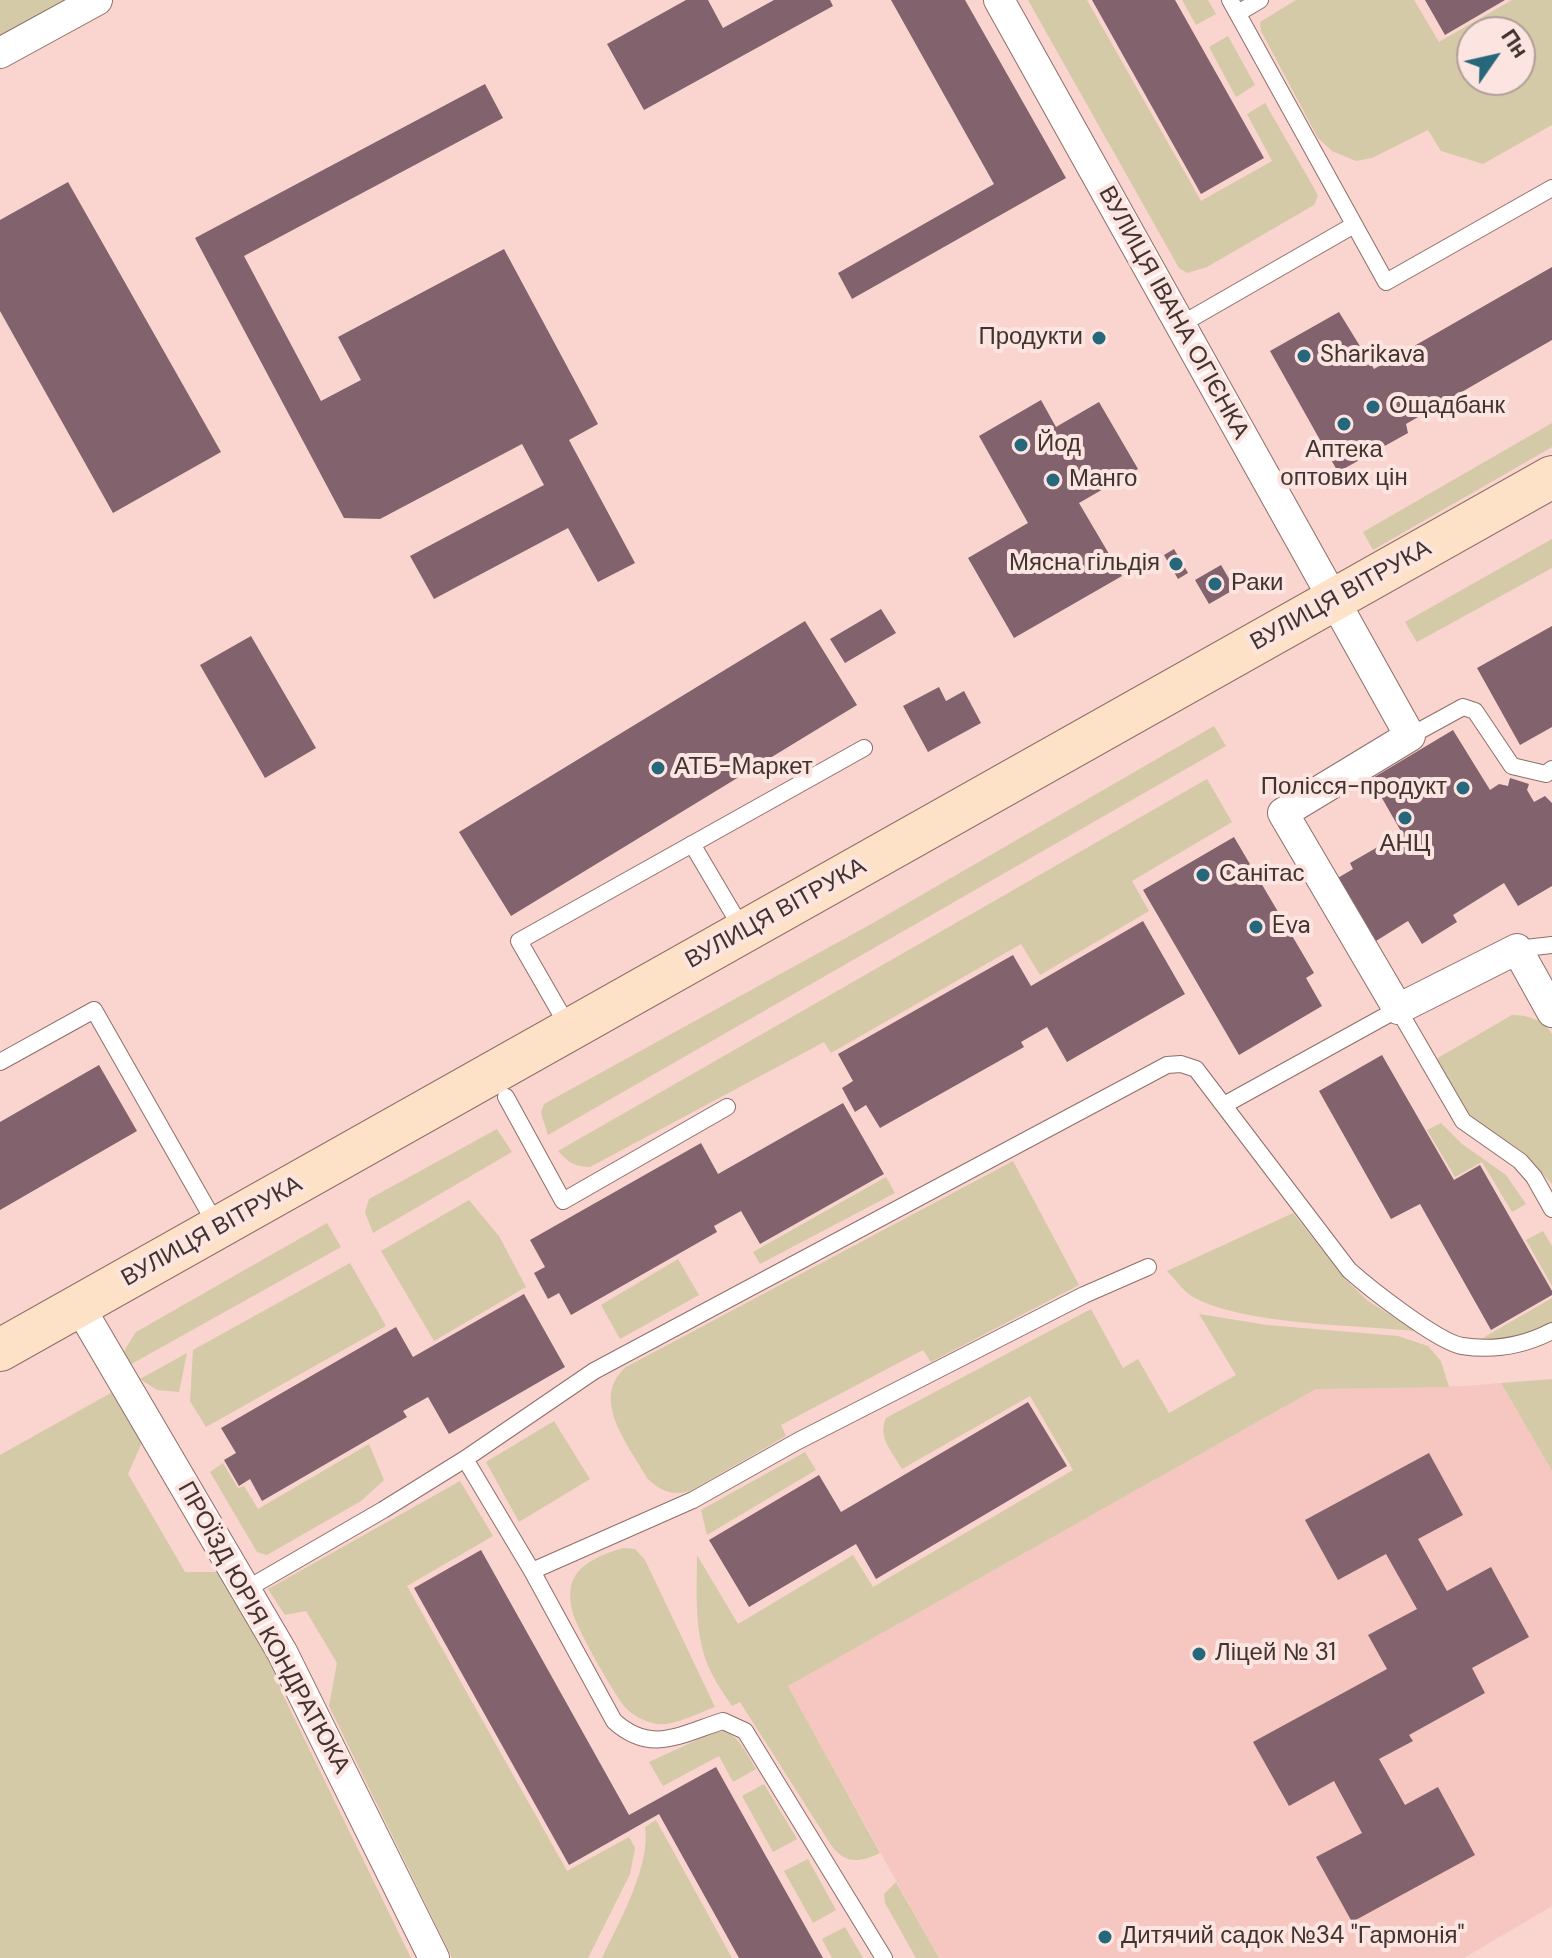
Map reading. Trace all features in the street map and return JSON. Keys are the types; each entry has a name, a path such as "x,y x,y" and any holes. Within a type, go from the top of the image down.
{"main road":[{"name":"ВУЛИЦЯ ВІТРУКА","path":"0,1350 86,1316 506,1097 1340,612 1552,477"},
{"name":"ВУЛИЦЯ ВІТРУКА","path":"0,1379 86,1316 218,1228 744,932 1340,612 1552,507"}],"street":[{"path":"0,53 97,0"},
{"name":"ВУЛИЦЯ ІВАНА ОГІЄНКА","path":"999,0 1410,736"},
{"path":"1410,736 1283,813 1398,1009 1517,949 1552,1012"},
{"name":"ПРОЇЗД ЮРІЯ КОНДРАТЮКА","path":"86,1316 282,1652 377,1837 434,1958"}],"lane":[{"path":"1260,0 1234,7 1386,282 1552,188"},
{"path":"1180,325 1354,225"},
{"path":"1410,736 1463,707 1475,711 1512,766 1546,774 1552,769"},
{"path":"570,1030 519,941 864,748"},
{"path":"692,844 744,932"},
{"path":"1517,949 1552,945"},
{"path":"1224,1105 1398,1009 1463,1121 1520,1161 1534,1177 1552,1209"},
{"path":"0,1062 94,1010 218,1228"},
{"path":"245,1590 465,1459 594,1371 1167,1065 1181,1064 1196,1069 1349,1270 1373,1292 1459,1346 1511,1347 1552,1331"},
{"path":"506,1097 563,1201 727,1107"},
{"path":"532,1571 693,1500 798,1441 1084,1295 1148,1267"},
{"path":"465,1459 532,1571 614,1721 627,1734 645,1741 665,1739 723,1721 745,1731 884,1958"}],"shaded area":[{"path":"0,0 77,0 0,41"},
{"path":"1028,0 1087,0 1201,201 1272,161 1247,114 1265,103 1318,196 1314,205 1207,267 1187,273 1179,268"},
{"path":"1182,0 1208,0 1216,14 1196,25"},
{"path":"1296,0 1414,0 1439,42 1456,32 1456,96 1536,96 1536,16 1484,16 1512,0 1552,0 1552,125 1483,164 1441,151 1428,130 1372,158 1356,161 1332,151 1318,138 1261,31 1260,22"},
{"path":"1228,36 1255,85 1236,97 1209,47"},
{"path":"1552,423 1552,447 1373,550 1363,532"},
{"path":"1552,539 1552,568 1417,642 1405,622"},
{"path":"1214,726 1226,746 548,1135 541,1113 544,1104 873,923"},
{"path":"1207,779 1232,822 1132,881 1149,911 1040,975 1021,944 831,1053 824,1042 590,1167 572,1163 558,1151"},
{"path":"1512,1015 1535,1019 1552,1034 1552,1184 1522,1151 1473,1120 1436,1059"},
{"path":"1441,1123 1462,1144 1506,1175 1526,1204 1512,1212 1482,1162 1455,1177 1427,1130"},
{"path":"497,1129 512,1152 373,1233 365,1212 369,1199"},
{"path":"1013,1161 1079,1285 931,1362 923,1350 781,1425 786,1436 690,1491 667,1491 647,1478 623,1437 612,1407 611,1393 626,1367"},
{"path":"886,1177 895,1193 760,1264 753,1252"},
{"path":"469,1200 499,1236 526,1287 434,1341 381,1251"},
{"path":"1293,1213 1346,1280 1368,1301 1416,1331 1301,1322 1241,1313 1193,1297 1167,1271"},
{"path":"327,1223 341,1247 126,1367 124,1351 136,1332"},
{"path":"1543,1231 1552,1246 1552,1286 1526,1240"},
{"path":"678,1259 699,1295 620,1339 601,1305"},
{"path":"350,1263 386,1326 206,1427 190,1401 193,1350"},
{"path":"1552,1298 1552,1322 1512,1338 1481,1339"},
{"path":"1091,1309 1123,1368 1138,1359 1169,1413 1236,1375 1199,1314 1267,1325 1398,1336 1428,1346 1441,1361 1449,1387 1316,1389 788,1686 880,1853 865,1859 847,1859 831,1845 740,1702 732,1706 714,1678 699,1630 697,1555 738,1624 853,1555 873,1587 1073,1470 1030,1396 902,1469 883,1432 886,1418"},
{"path":"187,1353 179,1392 157,1390 140,1379"},
{"path":"1552,1379 1552,1471 1501,1383"},
{"name":"Ліцей № 31","path":"1501,1383 1552,1471 1552,1906 1464,1958 939,1958 788,1686 1316,1389"},
{"path":"118,1389 144,1438 128,1474 185,1572 222,1572 265,1642 282,1693 411,1958 0,1958 0,1455"},
{"path":"554,1421 590,1479 519,1522 486,1462"},
{"path":"369,1444 384,1480 361,1501 267,1555 257,1552 210,1472 223,1463 238,1488 244,1486 258,1509"},
{"path":"805,1452 816,1470 707,1535 701,1510"},
{"path":"460,1481 493,1536 407,1586 567,1871 629,1837 635,1848 630,1874 588,1958 452,1958 329,1706 337,1663 306,1611 285,1615 268,1589"},
{"path":"623,1548 635,1549 645,1560 715,1707 671,1723 653,1723 628,1710 604,1675 575,1618 571,1587 577,1574 588,1563"},
{"path":"723,1731 739,1742 756,1769 733,1782 719,1756 663,1786 649,1762 712,1733"},
{"path":"764,1784 797,1839 773,1852 742,1796"},
{"path":"656,1820 732,1958 602,1958 639,1876 646,1842 645,1827"},
{"path":"808,1859 836,1910 813,1923 784,1871"},
{"path":"896,1882 939,1958 916,1958 885,1903 884,1894"},
{"path":"845,1927 863,1958 832,1958 822,1939"}],"building":[{"path":"686,0 708,0 723,28 774,0 830,0 833,6 644,110 607,44"},
{"path":"891,0 965,0 1066,178 852,299 838,273 994,184"},
{"path":"1092,0 1175,0 1264,158 1201,194"},
{"path":"1425,0 1505,0 1478,16 1456,16 1456,29 1445,35"},
{"path":"485,84 503,118 244,256 321,401 361,380 338,337 504,249 598,424 569,440 635,563 598,582 568,528 434,599 410,556 544,485 522,444 380,519 344,518 195,238"},
{"path":"68,182 221,452 113,513 0,311 0,220"},
{"path":"1552,267 1552,340 1406,424 1408,433 1338,472 1270,351 1339,312 1374,369"},
{"path":"1041,400 1056,427 1099,402 1138,469 1079,503 1122,576 1014,638 968,558 1028,523 979,436"},
{"name":"Мясна гільдія","path":"1174,549 1188,573 1178,579 1164,555"},
{"name":"Раки","path":"1221,565 1235,589 1209,604 1195,580"},
{"path":"881,609 896,633 845,663 830,639"},
{"name":"АТБ-Маркет","path":"805,621 857,705 511,916 459,832"},
{"path":"1552,626 1552,727 1520,745 1477,668"},
{"path":"251,636 316,748 265,778 200,665"},
{"path":"939,687 946,701 964,691 981,723 928,752 903,706"},
{"path":"1453,730 1490,790 1499,784 1508,786 1510,778 1529,784 1527,790 1534,802 1545,796 1552,803 1552,886 1518,906 1504,883 1453,915 1457,922 1422,944 1408,921 1368,946 1331,882 1353,869 1350,863 1402,833 1371,779"},
{"path":"1234,837 1314,973 1306,978 1322,1006 1239,1055 1143,890"},
{"path":"1143,921 1185,994 1067,1062 1047,1027 1021,1042 1024,1047 880,1128 866,1105 855,1112 842,1088 853,1081 838,1054 1013,955 1031,986"},
{"path":"1382,1055 1454,1180 1480,1165 1552,1291 1552,1295 1491,1330 1420,1204 1391,1219 1319,1091"},
{"path":"99,1065 137,1131 0,1210 0,1122"},
{"path":"843,1103 884,1174 760,1244 741,1211 714,1226 717,1232 571,1315 559,1293 548,1299 534,1273 545,1267 530,1240 701,1143 718,1174"},
{"path":"524,1294 565,1367 449,1434 428,1397 403,1411 407,1417 262,1501 250,1479 239,1486 224,1460 236,1453 221,1428 396,1327 413,1357"},
{"path":"1028,1402 1067,1466 876,1579 856,1544 749,1607 709,1540 819,1475 841,1512"},
{"path":"1429,1453 1463,1515 1418,1539 1447,1591 1491,1567 1529,1637 1472,1668 1485,1693 1409,1735 1413,1741 1379,1759 1405,1805 1438,1787 1475,1855 1352,1922 1316,1857 1362,1833 1334,1781 1289,1806 1253,1742 1387,1669 1368,1635 1417,1609 1386,1554 1338,1580 1305,1520"},
{"path":"481,1550 629,1815 716,1767 823,1958 739,1958 659,1814 569,1865 414,1588"}],"place":[{"name":"Продукти","path":"1099,338"},
{"name":"Sharikava","path":"1304,356"},
{"name":"Ощадбанк","path":"1373,407"},
{"name":"Аптека оптових цін","path":"1344,424"},
{"name":"Йод","path":"1021,445"},
{"name":"Манго","path":"1053,480"},
{"name":"Мясна гільдія","path":"1176,564"},
{"name":"Раки","path":"1215,584"},
{"name":"АТБ-Маркет","path":"658,768"},
{"name":"Полісся-продукт","path":"1463,788"},
{"name":"АНЦ","path":"1405,818"},
{"name":"Санітас","path":"1203,875"},
{"name":"Eva","path":"1256,927"},
{"name":"Ліцей № 31","path":"1199,1654"},
{"name":"Дитячий садок №34 \"Гармонія\"","path":"1105,1937"}]}
